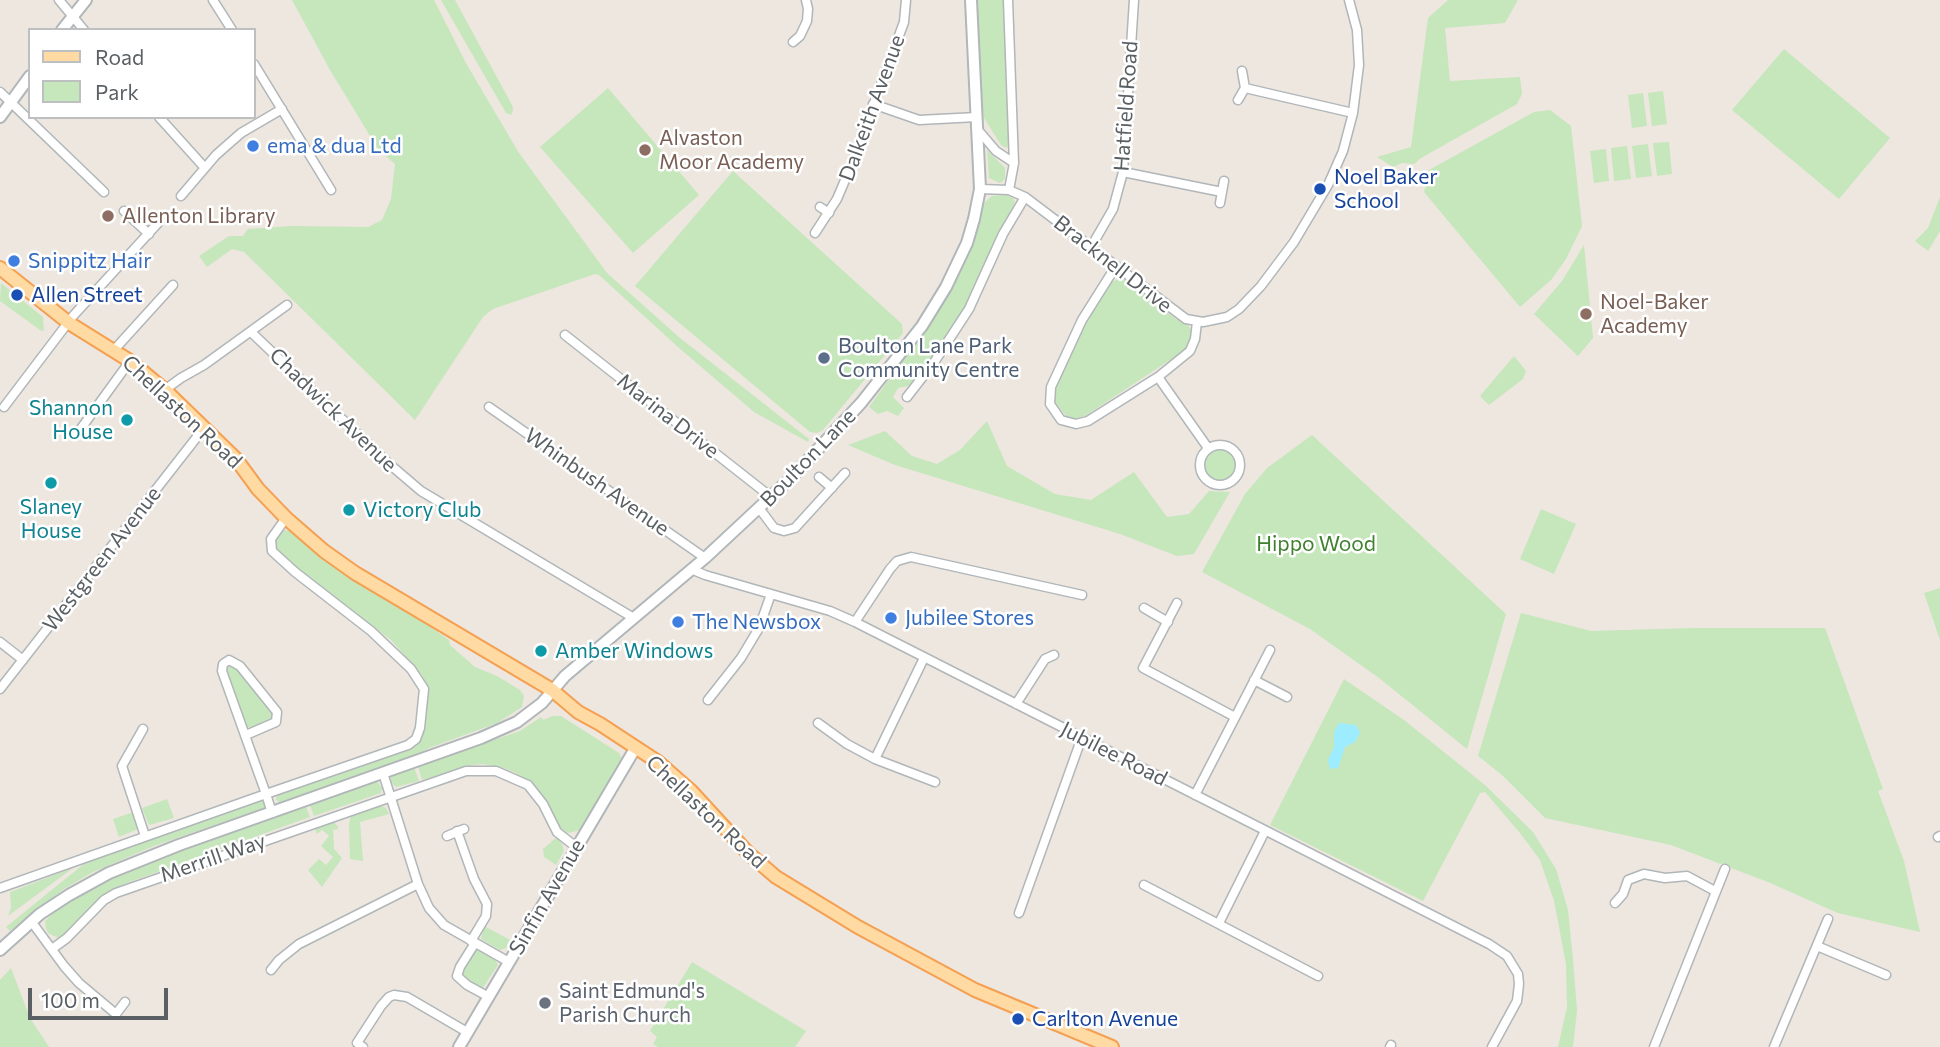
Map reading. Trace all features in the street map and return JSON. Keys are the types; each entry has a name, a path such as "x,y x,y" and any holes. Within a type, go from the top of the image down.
{"main road":[{"name":"Chellaston Road","path":"0,268 69,323 130,361 167,393 236,459 258,489 286,518 324,551 355,573 552,690 578,712 600,723 658,762 687,787 748,853 776,877 858,927 964,985 1094,1044 1112,1047"}],"street":[{"path":"59,0 83,28"},
{"path":"63,28 86,0"},
{"path":"213,0 231,28"},
{"path":"793,42 800,36 807,21 806,0"},
{"name":"Dalkeith Avenue","path":"815,233 829,213 851,166 904,22 906,0"},
{"name":"Boulton Lane","path":"552,690 632,617 705,558 760,508 837,430 922,326 946,287 974,223 980,188 971,0"},
{"path":"980,188 1010,190 1014,163 1008,0"},
{"name":"Hatfield Road","path":"1091,247 1110,216 1123,172 1134,0"},
{"name":"Bracknell Drive","path":"1010,190 1025,197 1181,317 1196,321 1219,320 1233,313 1279,264 1314,212 1343,151 1353,113 1359,65 1357,30 1351,1"},
{"path":"256,67 331,190"},
{"path":"1238,100 1245,88 1242,71"},
{"path":"0,117 28,79"},
{"path":"1245,88 1353,113"},
{"path":"0,92 28,117"},
{"path":"873,104 919,120 977,117"},
{"path":"181,197 205,168 241,133 282,109"},
{"path":"30,119 104,192"},
{"path":"161,119 205,168"},
{"path":"978,130 996,151 1014,163"},
{"path":"1123,172 1222,191"},
{"path":"1220,203 1224,181"},
{"path":"907,397 935,361 969,309 1003,234 1025,197"},
{"path":"820,207 829,213"},
{"path":"124,211 149,234"},
{"path":"4,407 69,323 158,223"},
{"path":"1116,266 1071,341 1051,387 1049,404 1061,419 1070,424 1082,423 1100,415 1158,377 1190,351 1195,339 1196,321"},
{"path":"114,350 173,285"},
{"path":"167,393 170,386 287,305"},
{"name":"Chadwick Avenue","path":"251,332 421,491 632,617"},
{"name":"Marina Drive","path":"565,335 771,497"},
{"path":"77,434 130,361"},
{"path":"1158,377 1208,448"},
{"name":"Whinbush Avenue","path":"489,407 705,558"},
{"name":"Westgreen Avenue","path":"0,689 204,428"},
{"path":"1224,446 1233,449 1239,457 1240,471 1229,483 1215,485 1202,474 1200,460 1208,448 1224,446"},
{"path":"760,508 772,527 791,530 799,526 845,472"},
{"path":"820,477 832,488"},
{"name":"Merrill Way","path":"0,888 408,745 418,736 424,689 411,669 371,631 275,556 271,539 286,518"},
{"path":"855,622 890,569 897,561 911,557 1082,594"},
{"name":"Jubilee Road","path":"691,569 830,611 855,622 1489,944 1507,957 1518,974 1517,1001 1492,1047"},
{"path":"708,700 753,638 771,594"},
{"path":"1177,603 1143,668 1235,717"},
{"path":"1144,608 1168,622"},
{"path":"0,642 23,660"},
{"path":"1195,795 1270,650"},
{"path":"1016,704 1045,659 1054,655"},
{"path":"875,759 925,658"},
{"path":"246,735 276,722 278,712 240,666 229,660 223,664 222,671 266,794"},
{"path":"1254,680 1287,697"},
{"name":"Merrill Way","path":"0,950 31,921 76,890 108,873 503,729 542,703 552,690"},
{"path":"818,723 847,744 875,759 935,782"},
{"path":"143,729 122,766 145,836"},
{"path":"1018,913 1082,737"},
{"name":"Sinfin Avenue","path":"461,1046 636,747"},
{"path":"391,796 466,771 496,771 514,777 530,787 543,804 557,832 576,847"},
{"path":"383,773 422,896 435,916 509,962"},
{"name":"Merrill Way","path":"266,794 272,813"},
{"name":"Merrill Way","path":"52,949 67,939 104,900 116,892 391,796"},
{"path":"447,836 461,830 474,879 487,904 486,916 457,976 489,997"},
{"path":"1219,923 1265,831"},
{"path":"1654,1047 1724,869"},
{"path":"1621,874 1628,880"},
{"path":"1615,903 1623,894 1628,880 1644,874 1665,878 1687,876 1715,891"},
{"path":"271,970 299,944 418,884"},
{"path":"1144,885 1318,976"},
{"path":"1774,1047 1828,919"},
{"path":"31,921 72,975 116,1014 125,1002"},
{"path":"1817,946 1886,975"},
{"path":"363,1047 357,1043 381,1006 394,995 407,997 467,1032"}],"green space":[{"path":"292,0 434,0 467,65 519,153 607,273 680,338 809,439 808,442 754,412 599,275 595,274 493,309 483,317 415,420 244,252 232,249 207,267 199,256 229,236 243,236 248,229 292,226 368,227 382,220 391,199 395,164 378,149"},
{"path":"441,0 455,0 512,105 511,115 506,113"},
{"path":"976,0 1004,0 1010,144 1006,148 1001,145 984,118"},
{"path":"1448,0 1518,0 1505,23 1445,28 1450,81 1520,77 1522,94 1517,104 1414,164 1402,163 1393,167 1377,157 1411,147 1428,18"},
{"path":"1784,49 1890,138 1839,199 1732,110"},
{"path":"608,88 699,195 633,253 540,147"},
{"path":"1663,91 1667,124 1652,126 1648,93"},
{"path":"1643,93 1647,126 1632,128 1628,95"},
{"path":"1550,110 1571,126 1582,226 1566,259 1551,280 1520,307 1424,192 1429,170 1534,112"},
{"path":"1669,142 1672,174 1657,176 1653,143"},
{"path":"1648,144 1652,176 1636,178 1632,146"},
{"path":"1627,146 1631,179 1614,181 1611,148"},
{"path":"1606,149 1609,181 1594,183 1590,151"},
{"path":"987,150 1005,168 1005,179 1000,183 989,178"},
{"path":"733,171 902,324 903,333 823,430 817,433 810,432 635,286"},
{"path":"1006,195 1015,202 965,308 913,385 898,388 893,397 904,408 898,416 887,411 878,414 869,407 933,319 947,295 968,254 983,204 992,196"},
{"path":"1940,197 1940,231 1928,251 1915,241 1928,228"},
{"path":"1584,245 1593,338 1578,356 1534,314 1562,281"},
{"path":"1119,278 1188,325 1192,338 1185,350 1085,416 1075,419 1067,417 1054,401 1055,389 1082,330 1109,284"},
{"path":"1,283 43,317 44,331 0,301"},
{"path":"1514,356 1526,371 1523,379 1489,405 1480,396"},
{"path":"987,421 1007,466 1055,494 1091,500 1134,472 1167,517 1189,514 1209,491 1230,492 1194,554 1177,556 1120,534 895,465 848,445 885,431 912,456 937,464 960,450"},
{"name":"Hippo Wood","path":"1312,435 1506,614 1467,749 1379,678 1310,629 1202,572 1245,494 1267,468"},
{"path":"1220,448 1232,453 1237,465 1232,477 1220,482 1208,477 1203,465 1208,453"},
{"path":"1541,509 1576,524 1554,574 1520,559"},
{"path":"284,530 289,531 328,563 396,603 449,640 450,645 475,667 520,690 524,696 522,707 497,723 429,748 400,764 279,803 277,794 413,746 420,739 424,727 427,686 422,675 391,640 276,553 275,541"},
{"path":"1940,588 1940,640 1924,593"},
{"path":"1521,613 1591,631 1825,628 1883,789 1878,791 1904,861 1920,932 1838,913 1768,882 1671,845 1545,818 1502,775 1478,756"},
{"path":"227,664 233,664 274,714 272,719 251,728 245,726 225,670"},
{"path":"1344,679 1404,720 1485,785 1533,832 1556,869 1568,910 1577,1011 1573,1047 1558,1047 1567,1007 1566,964 1554,901 1540,860 1485,792 1480,793 1423,901 1270,825"},
{"path":"561,716 619,753 623,760 581,830 568,833 557,826 547,802 535,786 504,768 472,765 422,780 418,766 520,731 541,717 543,720"},
{"path":"414,767 419,781 396,787 391,782 391,776"},
{"path":"376,780 382,788 381,793 314,816 309,803"},
{"path":"167,799 174,818 149,825 142,808"},
{"path":"262,800 265,802 264,808 154,846 93,872 64,889 10,931 6,927 85,863"},
{"path":"305,804 310,817 124,884 89,908 65,936 58,938 48,933 45,921 59,907 101,881"},
{"path":"379,805 386,808 389,814 360,822 363,861 350,859 351,815"},
{"path":"134,812 138,829 119,837 113,819"},
{"path":"334,822 338,827 333,830 334,849 342,858 322,887 308,870 319,859 326,865 333,857 321,846 329,836 322,830 317,834 314,827"},
{"path":"557,837 564,851 556,865 544,857 543,849"},
{"path":"73,868 8,916 11,908 10,892"},
{"path":"484,926 512,941 508,947 500,950 481,939"},
{"path":"474,948 496,961 498,965 482,989 461,977 461,970"},
{"path":"692,962 806,1031 795,1047 658,1047 653,1044 657,1037 650,1031"},
{"path":"11,968 30,1018 49,1047 0,1047 0,980"}],"water":[{"path":"1339,723 1356,725 1360,733 1355,742 1345,747 1338,768 1330,769 1328,760 1334,747 1334,732"}],"place":[{"name":"ema & dua Ltd","path":"253,146"},
{"name":"Alvaston Moor Academy","path":"645,150"},
{"name":"Noel Baker School","path":"1320,189"},
{"name":"Allenton Library","path":"108,216"},
{"name":"Snippitz Hair","path":"14,261"},
{"name":"Allen Street","path":"17,295"},
{"name":"Noel-Baker Academy","path":"1586,314"},
{"name":"Boulton Lane Park Community Centre","path":"824,358"},
{"name":"Shannon House","path":"127,420"},
{"name":"Slaney House","path":"51,483"},
{"name":"Victory Club","path":"349,510"},
{"name":"Jubilee Stores","path":"891,618"},
{"name":"The Newsbox","path":"678,622"},
{"name":"Amber Windows","path":"541,651"},
{"name":"Saint Edmund's Parish Church","path":"545,1003"},
{"name":"Carlton Avenue","path":"1018,1019"}]}
